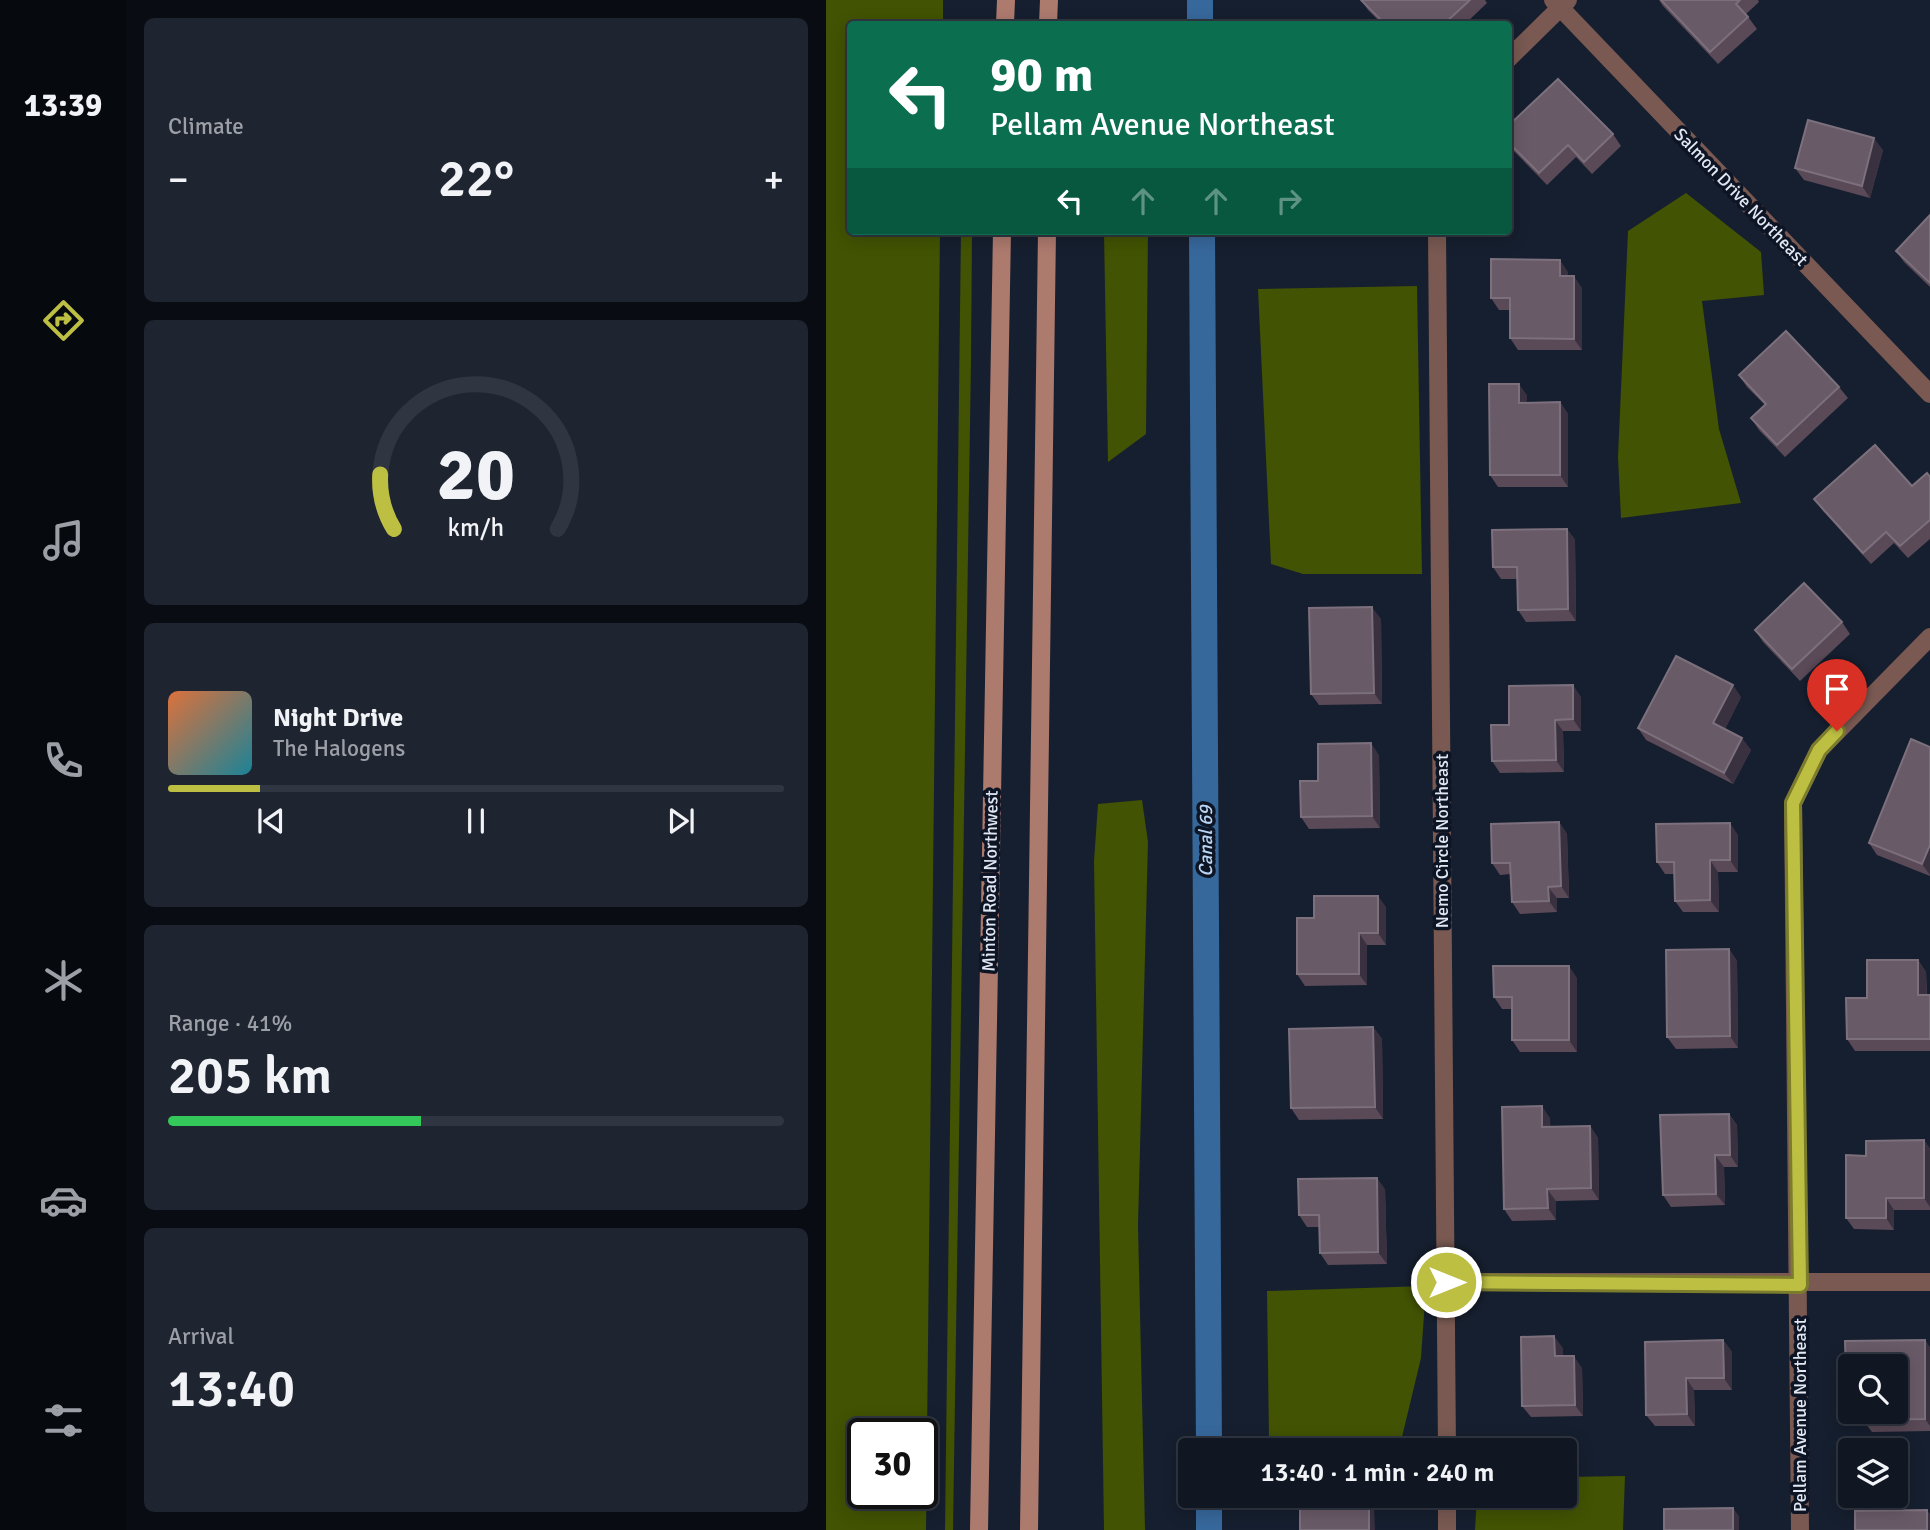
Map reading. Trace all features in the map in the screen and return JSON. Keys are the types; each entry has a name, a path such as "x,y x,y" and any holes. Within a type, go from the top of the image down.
{"main road":[{"path":"1005,21 1006,0"},
{"path":"1048,0 1048,21"},
{"name":"Minton Road Northwest","path":"979,1530 1002,235"},
{"path":"1029,1530 1046,235"}],"street":[{"path":"1512,55 1560,3"},
{"name":"Salmon Drive Northeast","path":"1560,3 1930,394"},
{"name":"Nemo Circle Northeast","path":"1437,235 1447,1438"},
{"name":"Pellam Avenue Northeast","path":"1800,1530 1800,1285 1793,803 1819,750 1930,637"},
{"path":"1446,1282 1800,1285 1930,1282"},
{"path":"1447,1508 1447,1530"}],"green space":[{"path":"826,0 943,0 943,21 847,21 847,235 940,235 927,1418 847,1418 847,1509 926,1509 926,1530 826,1530"},
{"path":"1686,193 1761,252 1764,295 1702,301 1719,429 1741,503 1621,518 1618,457 1628,231"},
{"path":"961,235 972,235 953,1530 945,1530"},
{"path":"1104,235 1148,235 1146,434 1108,462"},
{"path":"1417,286 1422,574 1303,574 1271,564 1258,289"},
{"path":"1142,800 1148,842 1138,1225 1145,1530 1104,1530 1094,861 1098,804"},
{"path":"1426,1286 1421,1358 1402,1437 1269,1438 1267,1291"},
{"path":"1625,1476 1623,1530 1475,1530 1476,1508 1577,1508 1577,1477"}],"building":[{"path":"1361,0 1470,0 1447,21 1382,21"},
{"path":"1661,0 1740,0 1736,4 1748,17 1710,52"},
{"path":"1558,79 1613,134 1584,162 1568,145 1539,173 1512,146 1512,122"},
{"path":"1808,120 1874,138 1862,186 1795,168"},
{"path":"1930,215 1930,283 1896,251"},
{"path":"1491,259 1560,260 1560,276 1574,276 1574,339 1510,338 1510,298 1491,298"},
{"path":"1786,331 1839,387 1777,445 1751,418 1766,404 1739,375"},
{"path":"1489,384 1519,384 1519,403 1560,402 1560,475 1490,475"},
{"path":"1875,445 1912,486 1927,473 1930,477 1930,520 1900,546 1886,532 1863,553 1814,499"},
{"path":"1567,529 1568,609 1518,610 1517,567 1493,567 1492,530"},
{"path":"1804,583 1842,622 1792,669 1755,630"},
{"path":"1372,607 1374,693 1311,694 1309,608"},
{"path":"1676,656 1733,685 1713,723 1742,738 1724,773 1638,728"},
{"path":"1573,685 1573,719 1555,720 1556,760 1492,761 1491,725 1509,725 1509,686"},
{"path":"1911,739 1930,747 1930,845 1922,864 1869,843"},
{"path":"1371,743 1372,816 1301,817 1300,781 1318,781 1318,744"},
{"path":"1559,822 1561,886 1548,887 1549,901 1512,902 1510,863 1492,863 1491,824"},
{"path":"1730,823 1730,860 1710,860 1710,900 1675,901 1674,862 1657,862 1656,824"},
{"path":"1314,896 1378,896 1378,933 1359,933 1359,974 1297,974 1297,918 1314,918"},
{"path":"1729,949 1730,1036 1667,1037 1666,950"},
{"path":"1867,960 1918,960 1918,995 1930,995 1930,1039 1847,1039 1846,998 1867,998"},
{"path":"1493,966 1569,966 1569,1040 1512,1040 1512,997 1494,997"},
{"path":"1373,1027 1375,1107 1291,1108 1289,1029"},
{"path":"1542,1106 1542,1127 1590,1126 1591,1188 1547,1189 1548,1208 1504,1209 1502,1107"},
{"path":"1729,1114 1730,1155 1715,1155 1716,1194 1663,1195 1660,1115"},
{"path":"1924,1140 1924,1198 1886,1198 1886,1218 1846,1218 1846,1155 1866,1156 1866,1141"},
{"path":"1377,1178 1378,1252 1320,1253 1319,1215 1299,1215 1298,1179"},
{"path":"1554,1336 1555,1356 1574,1356 1575,1405 1522,1406 1521,1337"},
{"path":"1723,1340 1724,1378 1686,1378 1687,1414 1646,1415 1645,1342"},
{"path":"1925,1340 1925,1419 1908,1419 1908,1354 1845,1354 1845,1341"},
{"path":"1300,1508 1369,1508 1369,1530 1300,1530"},
{"path":"1733,1508 1733,1530 1664,1530 1664,1509"},
{"path":"1927,1510 1927,1530 1855,1530 1855,1511"}],"waterway":[{"name":"Canal 69","path":"1200,0 1200,21"},
{"name":"Canal 69","path":"1202,235 1209,1438"},
{"name":"Canal 69","path":"1209,1508 1209,1530"}],"route":[{"path":"1446,1282 1800,1285 1793,803 1819,750 1837,731"}]}
